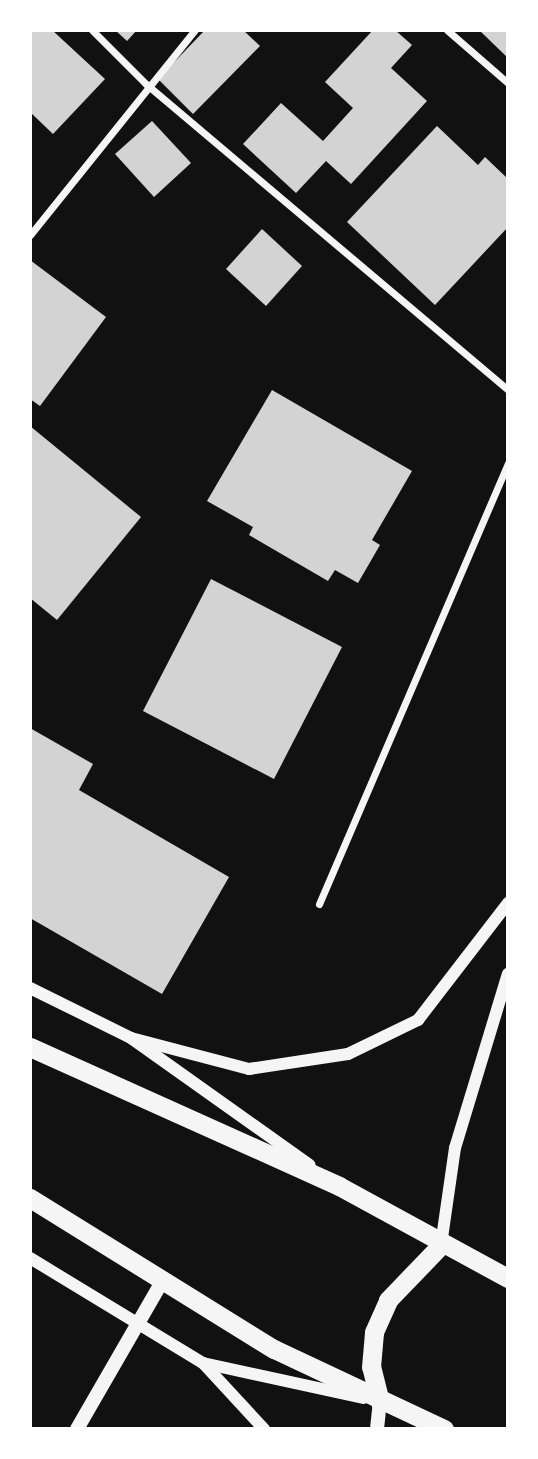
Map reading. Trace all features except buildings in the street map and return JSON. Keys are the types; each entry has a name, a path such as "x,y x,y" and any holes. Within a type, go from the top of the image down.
{"highway":[{"path":"30,1048 339,1186 442,1245 508,1278"},
{"path":"30,1198 274,1349 380,1402 444,1429"},
{"path":"380,1402 371,1367 374,1332 388,1300 442,1245"}],"main road":[{"path":"77,1429 135,1323 163,1280"},
{"path":"377,1429 380,1402"}],"street":[{"path":"92,30 146,84 508,390"},
{"path":"30,234 146,84 195,30"},
{"path":"447,30 508,83"},
{"path":"319,904 508,463"},
{"path":"131,1038 249,1069 348,1054 418,1020 508,903"},
{"path":"442,1245 455,1148 508,974"},
{"path":"30,988 131,1038 339,1186"},
{"path":"30,1258 203,1363 264,1429"},
{"path":"203,1363 380,1402"}]}
